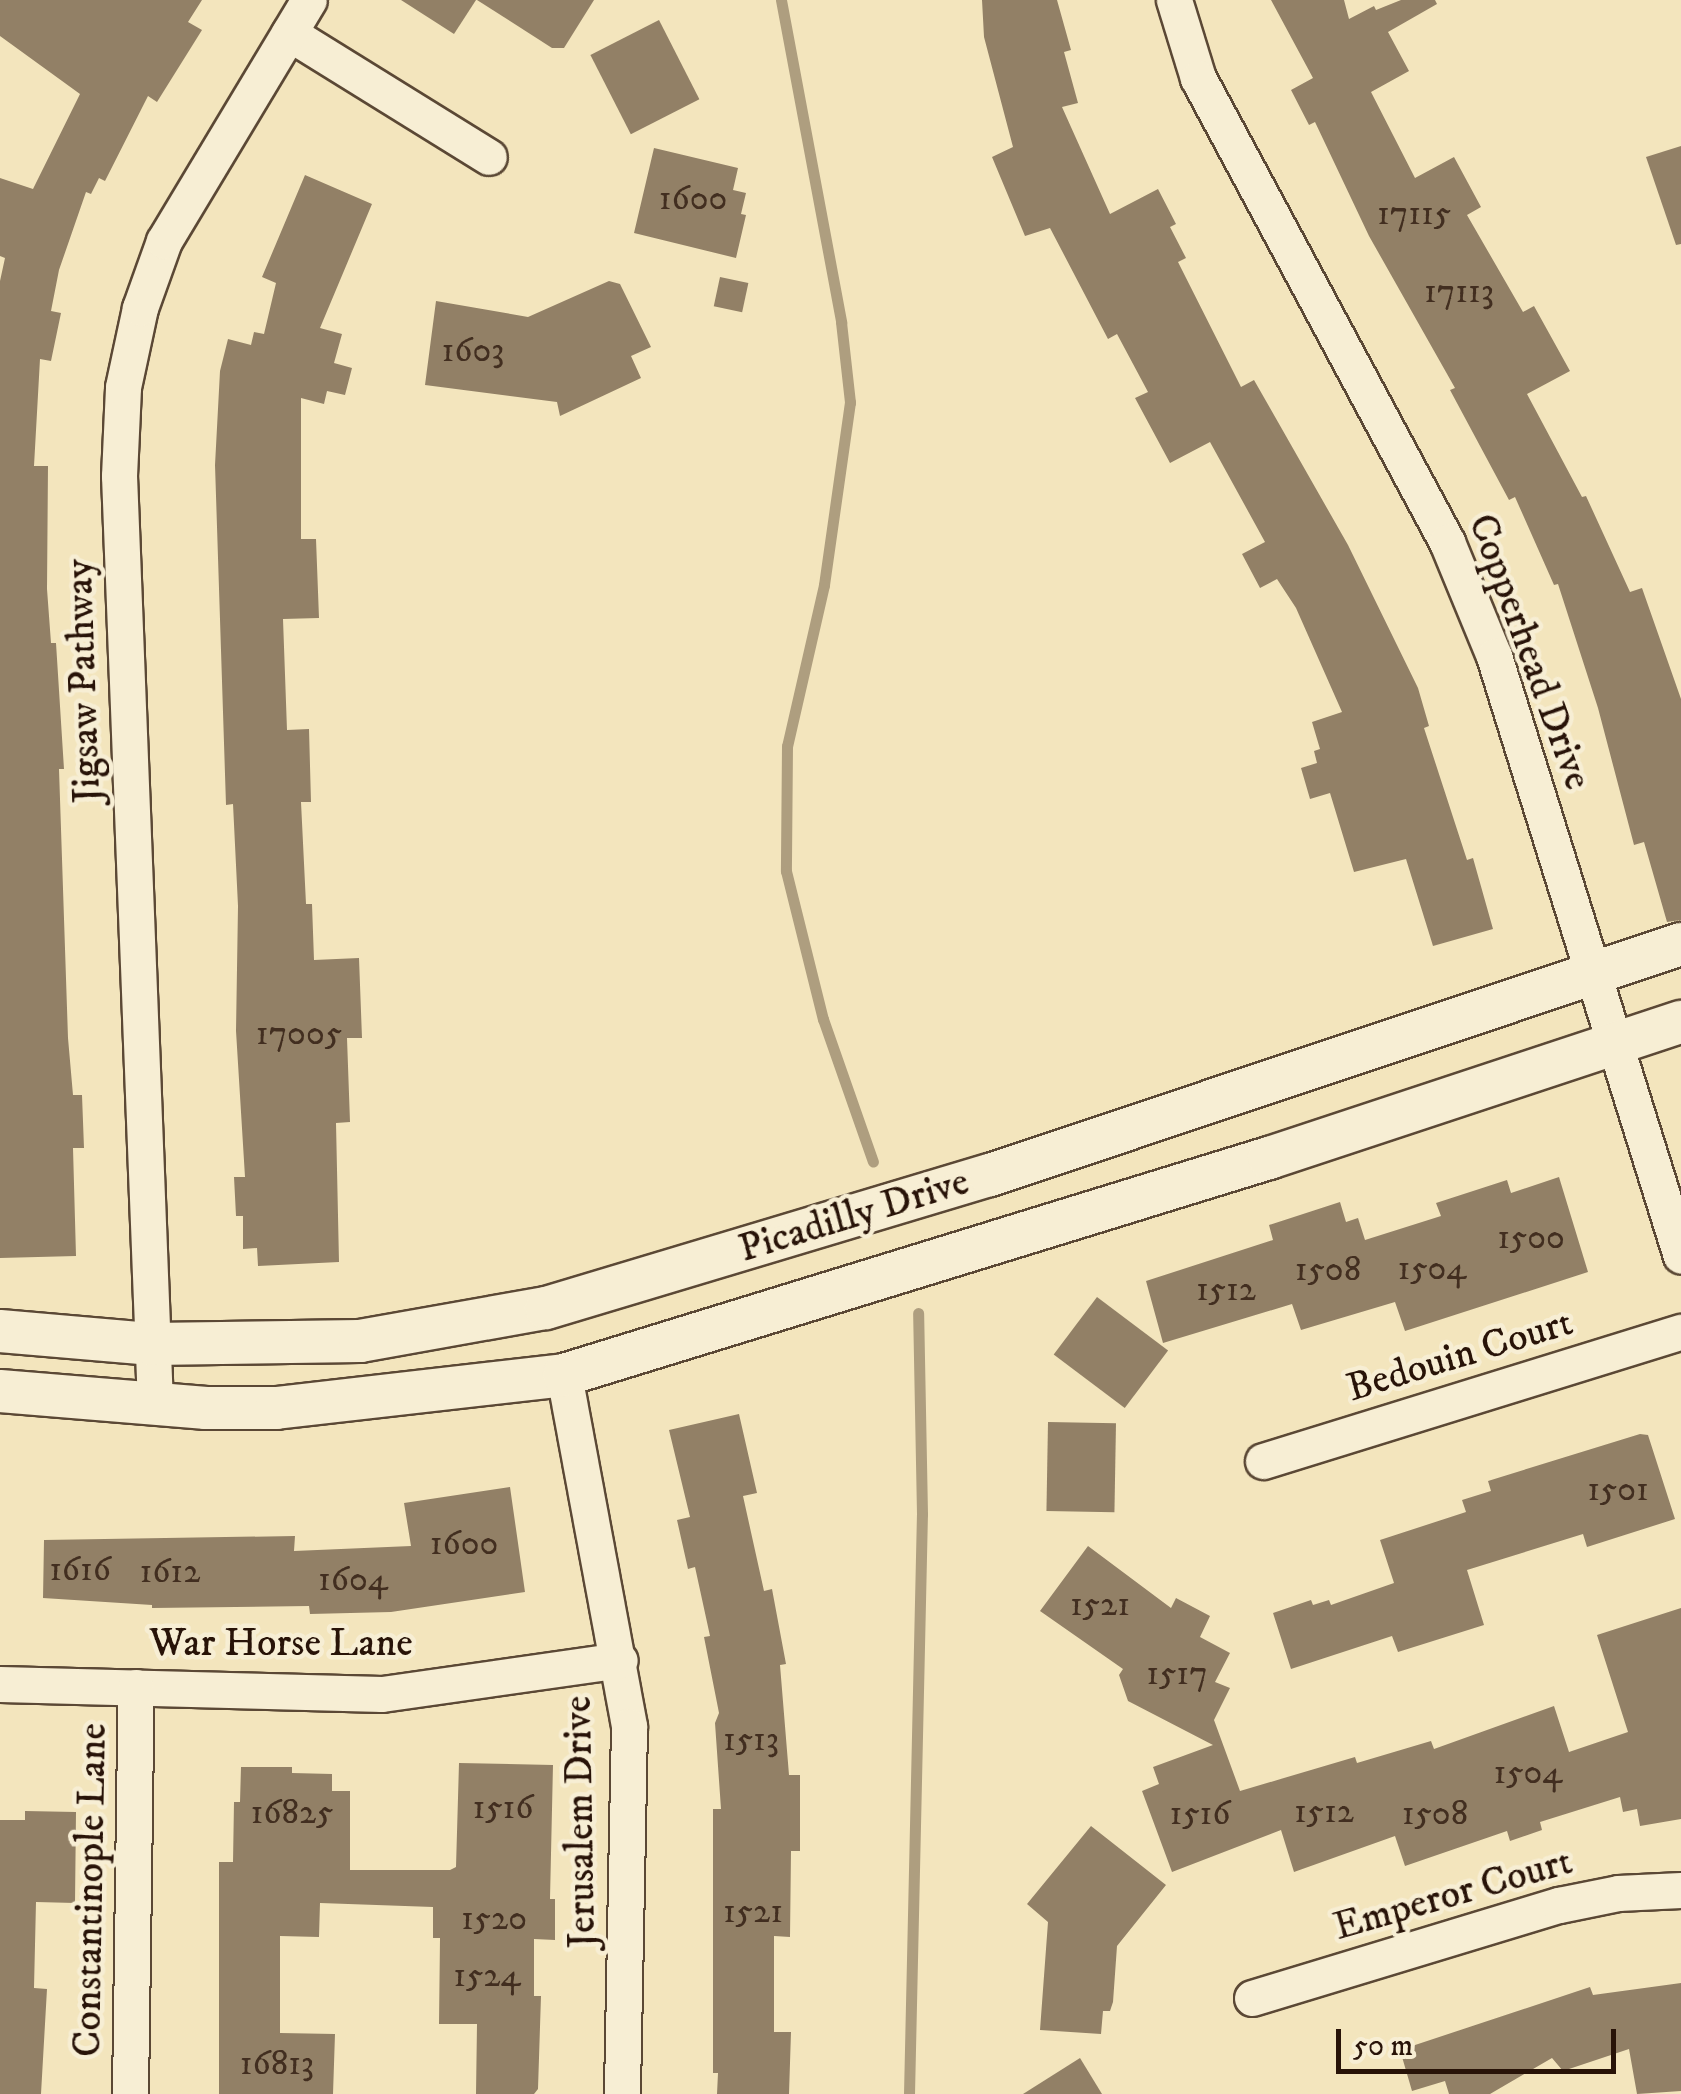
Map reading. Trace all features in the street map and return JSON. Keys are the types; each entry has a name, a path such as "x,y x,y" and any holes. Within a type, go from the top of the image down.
{"street":[{"name":"Jigsaw Pathway","path":"155,1404 119,476 123,387 140,308 164,241 309,0"},
{"name":"Copperhead Drive","path":"1174,0 1198,78 1231,146 1447,542 1494,656 1681,1256"},
{"path":"289,33 489,157"},
{"name":"Picadilly Drive","path":"0,1332 152,1344 360,1341 546,1308 990,1175 1593,970 1681,944"},
{"name":"Picadilly Drive","path":"0,1391 155,1404 276,1408 564,1375 1269,1158 1681,1022"},
{"name":"Bedouin Court","path":"1263,1460 1681,1332"},
{"name":"Jerusalem Drive","path":"564,1375 620,1660 630,1771 622,2094"},
{"name":"War Horse Lane","path":"0,1684 382,1694 620,1660"},
{"name":"Constantinople Lane","path":"130,2094 136,1688"},
{"name":"Emperor Court","path":"1252,1998 1560,1905 1618,1893 1681,1890"}],"building":[{"path":"0,0 202,0 188,22 202,30 157,102 148,96 105,181 99,178 91,194 86,192 59,270 51,311 61,313 51,361 40,359 34,466 48,466 47,589 51,643 56,643 64,769 59,769 68,1038 73,1095 82,1095 84,1148 73,1148 76,1256 0,1258 0,281 5,258 0,256 0,178 33,189 80,94 0,36"},
{"path":"401,0 476,0 454,34"},
{"path":"477,0 594,0 564,48 552,48"},
{"path":"982,0 1057,0 1071,50 1064,52 1078,103 1062,107 1110,214 1158,189 1176,224 1170,227 1186,258 1178,262 1241,387 1254,380 1348,545 1418,688 1429,726 1424,728 1467,860 1473,858 1493,929 1433,946 1406,859 1354,872 1330,793 1310,799 1301,768 1317,763 1314,751 1320,749 1312,722 1342,712 1296,608 1277,579 1260,588 1242,554 1265,542 1210,442 1170,463 1135,398 1148,392 1117,334 1108,339 1050,228 1025,236 992,157 1013,147 984,37"},
{"path":"1271,0 1344,0 1349,19 1374,6 1376,10 1401,0 1435,0 1437,4 1388,32 1409,71 1371,92 1415,178 1454,157 1481,207 1467,215 1523,312 1534,306 1570,371 1527,394 1582,497 1586,496 1630,592 1642,588 1681,699 1681,920 1667,922 1644,842 1634,845 1598,708 1558,584 1554,585 1515,497 1509,500 1450,390 1455,388 1369,236 1315,122 1309,125 1291,90 1313,78"},
{"path":"659,20 699,99 631,134 590,55"},
{"path":"1681,146 1681,244 1676,245 1646,157"},
{"path":"654,148 738,168 733,190 746,193 741,214 746,215 736,258 634,233"},
{"path":"305,175 372,204 320,328 342,334 334,363 352,368 345,395 327,391 324,404 301,398 301,539 316,539 319,618 283,619 287,730 309,729 311,802 301,802 306,904 312,904 314,960 359,958 362,1038 347,1038 350,1122 336,1123 339,1262 258,1266 257,1248 243,1249 243,1216 236,1216 234,1177 245,1177 236,1031 238,906 233,804 226,805 215,465 220,371 228,339 251,345 254,332 264,334 276,283 262,277"},
{"path":"720,277 748,283 742,312 714,306"},
{"path":"609,281 620,284 651,347 631,356 641,378 560,416 557,402 425,385 436,301 528,317"},
{"path":"1559,1177 1588,1272 1405,1331 1395,1302 1301,1330 1292,1304 1163,1343 1146,1281 1273,1240 1269,1225 1340,1202 1346,1222 1358,1218 1365,1240 1441,1216 1436,1203 1507,1180 1511,1193"},
{"path":"1097,1297 1168,1351 1125,1408 1054,1355"},
{"path":"739,1414 757,1493 743,1496 764,1591 772,1589 786,1664 780,1665 789,1775 800,1775 800,1851 791,1851 790,1937 774,1936 774,2032 791,2032 789,2094 717,2094 718,2073 713,2073 713,1809 721,1809 715,1723 719,1713 704,1637 710,1636 695,1567 688,1569 677,1520 690,1517 669,1430"},
{"path":"1048,1422 1116,1423 1114,1512 1046,1511"},
{"path":"1640,1434 1648,1435 1675,1519 1587,1547 1583,1534 1467,1570 1484,1625 1398,1652 1392,1636 1291,1669 1273,1613 1311,1600 1313,1605 1329,1600 1331,1605 1394,1583 1380,1540 1466,1512 1462,1500 1491,1491 1488,1481"},
{"path":"510,1487 525,1592 391,1612 310,1614 309,1606 152,1608 43,1598 44,1540 295,1536 294,1551 411,1546 404,1503"},
{"path":"1088,1546 1171,1608 1176,1598 1210,1616 1200,1637 1230,1653 1215,1682 1230,1688 1214,1720 1240,1791 1355,1757 1357,1763 1431,1741 1434,1749 1554,1706 1569,1752 1628,1732 1597,1635 1681,1608 1681,1819 1640,1826 1637,1809 1623,1812 1620,1797 1540,1822 1542,1830 1510,1841 1507,1831 1405,1866 1395,1836 1294,1872 1281,1830 1172,1872 1142,1791 1159,1784 1153,1767 1213,1745 1128,1701 1119,1675 1123,1669 1040,1611"},
{"path":"459,1763 553,1765 550,1899 555,1899 555,1940 534,1939 534,1996 541,1996 538,2089 534,2094 476,2094 477,2024 439,2024 440,1938 433,1938 433,1907 320,1903 319,1937 280,1936 280,2033 335,2034 333,2094 219,2094 219,1862 233,1862 234,1802 240,1802 241,1767 292,1767 292,1773 332,1774 332,1791 350,1791 350,1870 450,1870 456,1867"},
{"path":"25,1811 76,1812 75,1903 36,1902 34,1988 47,1989 41,2094 0,2094 0,1820 25,1820"},
{"path":"1091,1826 1166,1885 1117,1946 1113,2002 1110,2011 1103,2011 1101,2034 1040,2030 1048,1922 1027,1904"},
{"path":"1681,1983 1681,2091 1637,2094 1629,2049 1563,2071 1552,2058 1490,2094 1449,2094 1445,2081 1412,2091 1400,2050 1590,1987 1593,1995"},
{"path":"1080,2058 1102,2094 1023,2094"}],"waterway":[{"path":"781,0 841,322 850,402 824,585 787,746 786,871 823,1019 873,1162"},
{"path":"909,2094 922,1514 918,1313"}]}
